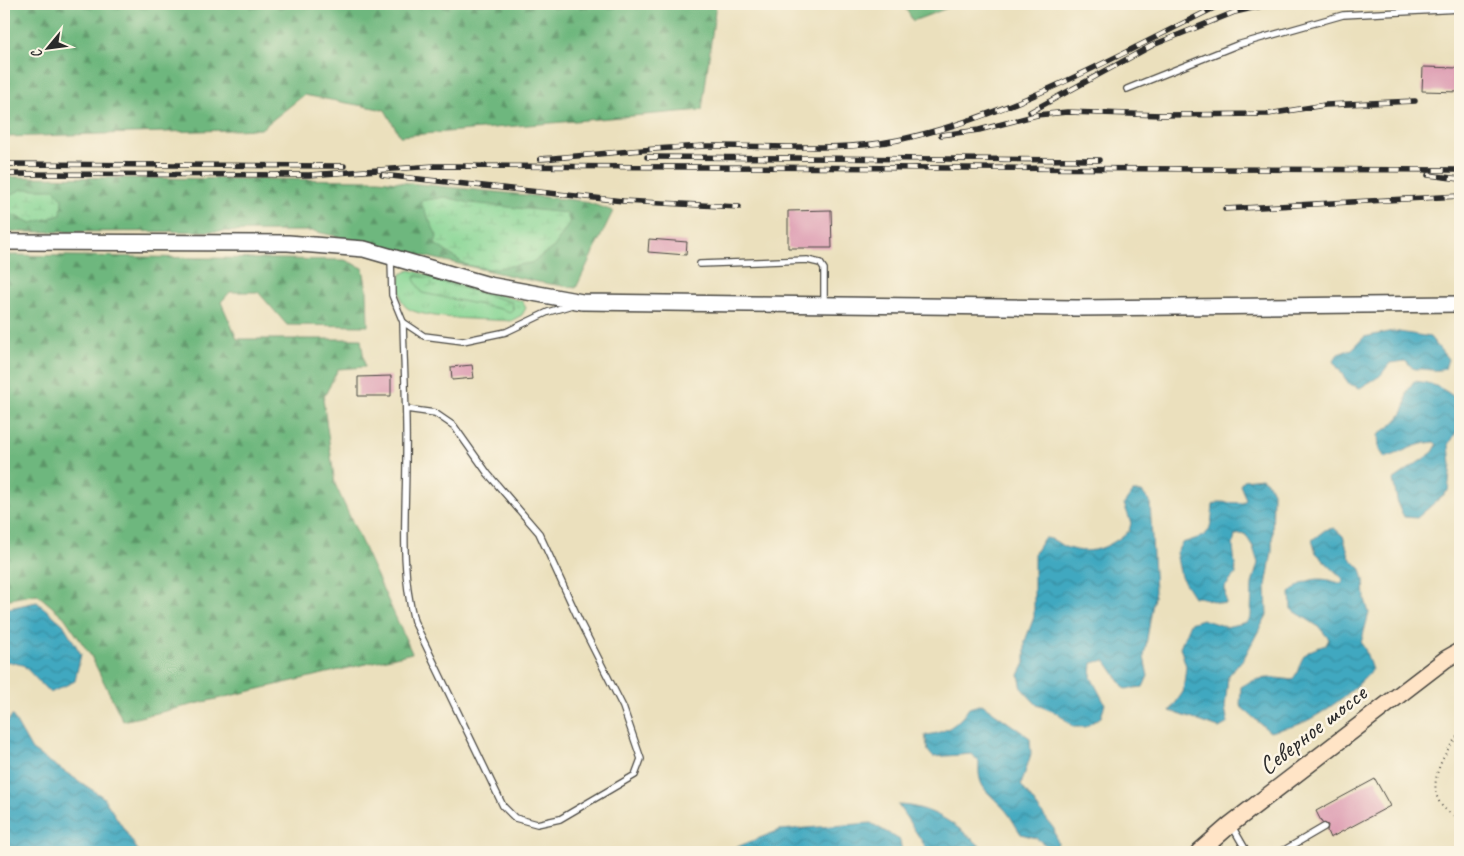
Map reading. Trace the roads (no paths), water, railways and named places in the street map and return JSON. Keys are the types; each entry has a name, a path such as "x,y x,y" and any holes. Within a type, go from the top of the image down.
{"main road":[{"name":"Северное шоссе","path":"1206,850 1231,824 1365,719 1446,659 1460,651"}],"street":[{"path":"4,242 288,243 364,248 489,285 582,302 1077,308 1460,304"}],"lane":[{"path":"1127,88 1237,45 1343,15 1460,10"},
{"path":"391,256 392,295 403,322 406,409 405,569 407,597 414,621 503,806 514,818 537,824 560,819 635,775 641,759 623,707 580,622 539,533 488,474 454,426 435,413 406,409"},
{"path":"700,264 808,260 820,263 824,268 824,306"},
{"path":"403,322 424,336 463,341 506,332 548,312 582,302"},
{"path":"1231,824 1247,852"},
{"path":"1281,852 1324,826"}],"water":[{"path":"1393,331 1430,337 1448,359 1445,369 1414,369 1405,361 1390,363 1380,376 1360,388 1349,384 1333,361 1338,354 1352,349 1364,337"},
{"path":"1414,381 1439,387 1460,402 1460,425 1449,445 1451,465 1448,491 1417,518 1404,517 1398,505 1393,480 1433,452 1437,445 1434,442 1420,444 1385,458 1379,449 1378,435 1400,416 1404,409 1410,386"},
{"path":"1262,478 1269,484 1273,492 1272,552 1266,586 1267,615 1244,658 1228,676 1225,708 1228,723 1219,728 1170,711 1183,692 1186,666 1180,647 1190,623 1202,619 1226,627 1247,622 1251,616 1252,584 1258,563 1253,547 1245,534 1235,535 1233,546 1236,574 1225,587 1226,604 1194,597 1181,577 1176,553 1182,543 1199,538 1207,532 1210,528 1213,505 1219,502 1243,503 1246,499 1240,485 1244,480"},
{"path":"1133,492 1142,492 1150,502 1155,591 1144,657 1148,676 1143,687 1125,689 1105,660 1092,663 1091,677 1105,704 1101,717 1085,727 1073,727 1059,714 1037,705 1022,689 1019,675 1025,663 1025,641 1034,617 1034,554 1044,538 1051,539 1068,548 1086,551 1101,548 1115,541 1129,531 1131,523 1124,504"},
{"path":"1334,528 1343,536 1350,558 1361,569 1364,580 1365,599 1369,613 1361,643 1372,670 1348,694 1316,716 1297,725 1270,732 1240,706 1241,687 1247,683 1265,678 1291,680 1307,653 1326,645 1329,639 1319,627 1291,609 1290,593 1308,581 1321,579 1342,584 1344,580 1316,553 1312,540 1325,530"},
{"path":"37,602 63,624 81,654 75,681 50,693 23,665 4,661 4,609"},
{"path":"982,704 1030,738 1031,754 1021,785 1054,829 1058,844 1051,849 1036,838 1021,834 1000,804 985,790 980,779 979,762 972,754 933,757 928,751 925,735 945,730 961,719 969,708"},
{"path":"12,715 32,750 103,797 139,852 4,852 4,727"},
{"path":"898,805 924,809 935,814 957,827 987,852 929,852"},
{"path":"871,823 900,840 902,852 724,852 780,830"}],"railway":[{"path":"540,159 685,147 828,147 876,144 898,140 982,116 1023,100 1104,63 1222,4"},
{"path":"1030,112 1153,45 1235,12 1271,4"},
{"path":"941,135 979,130 1037,115 1067,112 1162,115 1268,114 1325,105 1415,101"},
{"path":"647,157 1099,160"},
{"path":"4,164 344,166"},
{"path":"4,174 309,175 434,166 1460,170"},
{"path":"382,175 623,201 739,207"},
{"path":"1428,175 1460,179"},
{"path":"1225,209 1460,196"}]}
